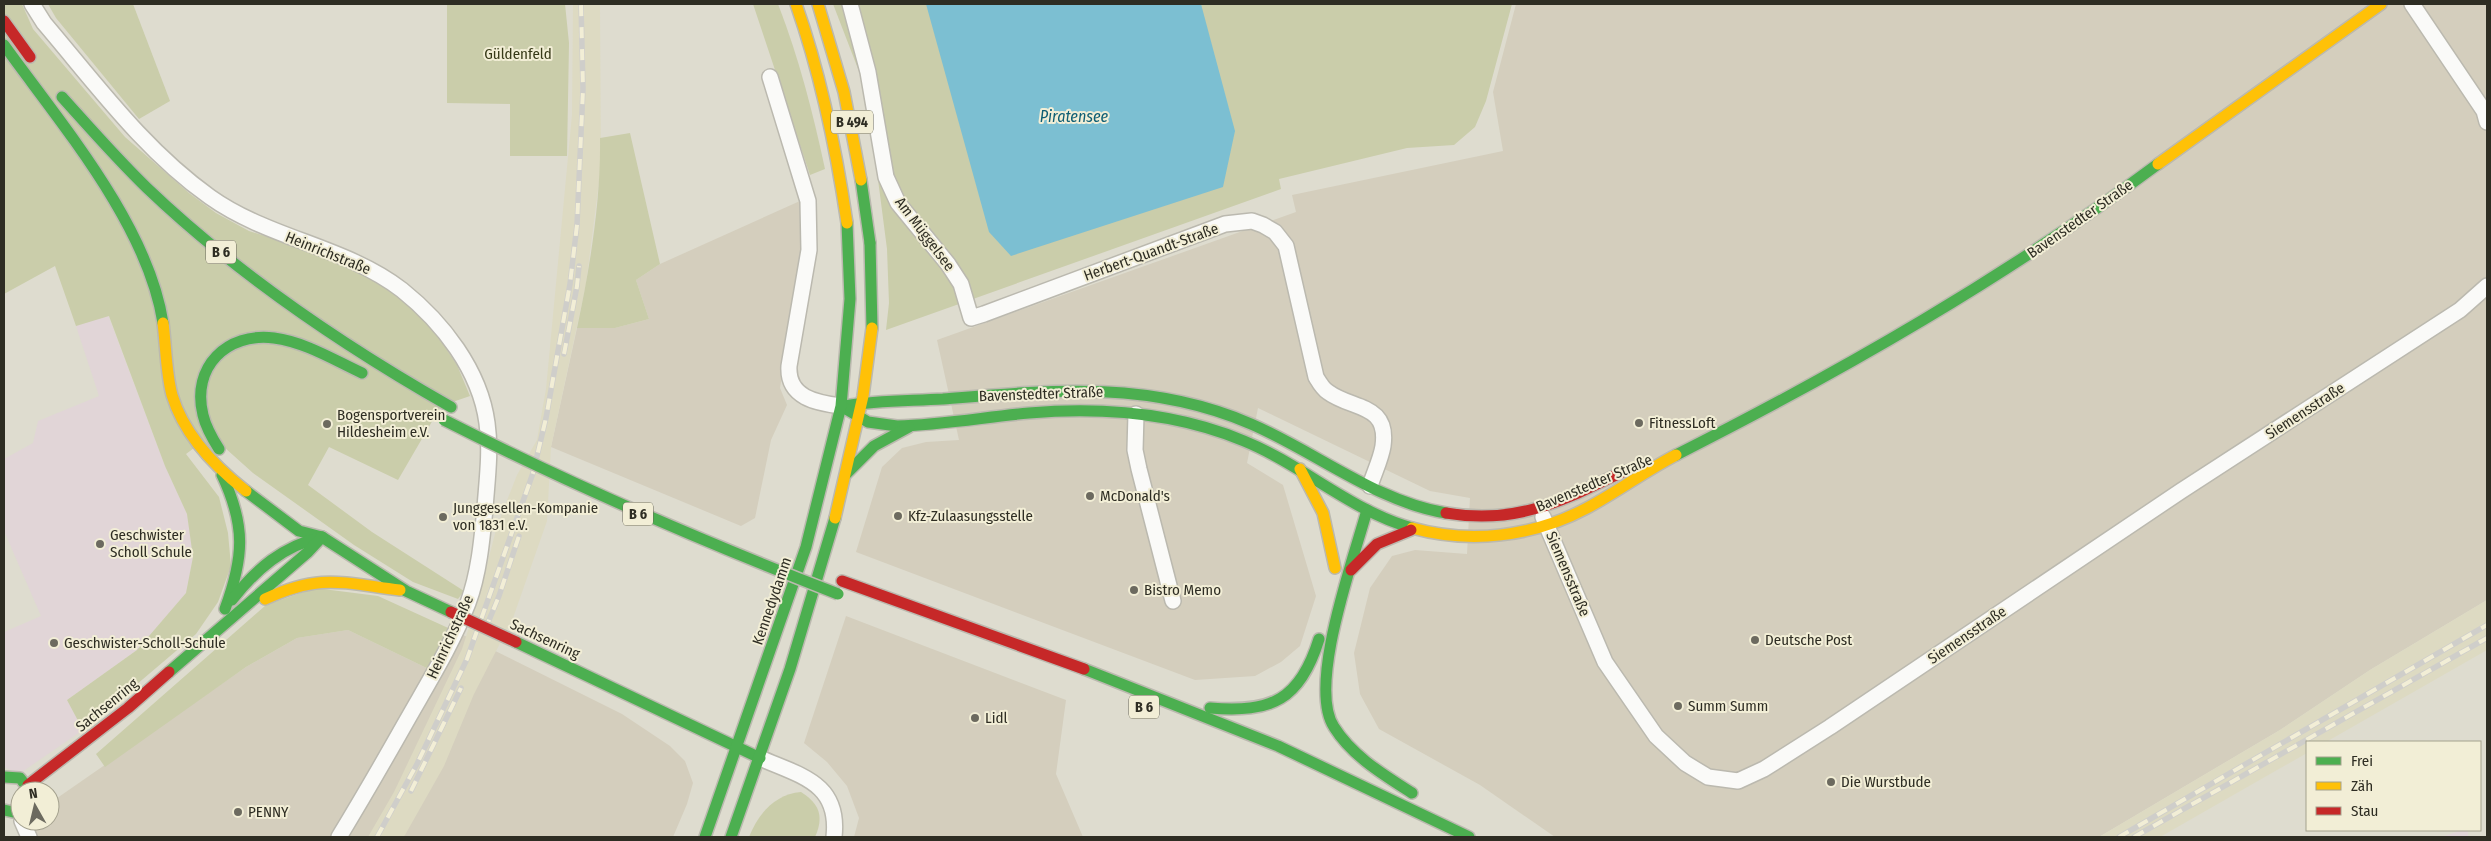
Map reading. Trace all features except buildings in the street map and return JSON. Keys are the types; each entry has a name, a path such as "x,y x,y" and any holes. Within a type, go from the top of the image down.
{"main road":[{"name":"Kennedydamm","path":"705,837 806,547 841,406 850,299 847,223 835,141 820,77 796,4"},
{"name":"B 494","path":"760,758 797,655 827,551 860,418 869,363 873,301 870,243 856,138 843,82 818,4"},
{"name":"Bavenstedter Straße","path":"841,406 860,418 877,425 917,424 1048,411 1094,411 1136,414 1192,423 1233,436 1300,469 1352,506 1367,510 1387,521 1411,530 1455,536 1483,536 1510,534 1548,525 1585,509 1659,464 1888,341 2032,254 2381,4"},
{"path":"4,21 39,69"},
{"path":"4,46 49,107 124,216 138,244 153,280 163,320 169,378 177,409 193,439 220,471 299,531 322,537"},
{"name":"B 6","path":"56,90 121,164 222,253 292,307 365,358 455,409"},
{"path":"49,107 116,179"},
{"path":"229,459 208,432 202,417 199,394 203,377 212,361 230,345 249,338 273,338 321,354 365,376 303,334"},
{"name":"Bavenstedter Straße","path":"841,406 863,402 902,402 1048,391 1138,394 1197,404 1240,418 1281,437 1403,503 1430,511 1459,516 1500,516 1539,508 1656,457 1707,427 1763,408"},
{"name":"B 6","path":"440,418 549,474 634,512 842,596"},
{"path":"475,420 499,433"},
{"path":"846,474 862,456 880,441 898,431 917,424"},
{"name":"B 6","path":"565,465 640,500 758,549"},
{"path":"1300,469 1323,513 1334,573 1342,538"},
{"path":"220,471 237,507 242,534 240,564 226,609"},
{"name":"Herbert-Quandt-Straße","path":"1352,506 1370,486"},
{"name":"Herbert-Quandt-Straße","path":"1370,486 1367,510 1326,669 1326,700 1329,716 1345,740 1368,762 1418,797"},
{"path":"304,519 322,537"},
{"path":"1350,571 1373,546 1388,537 1411,530"},
{"name":"Sachsenring","path":"38,781 128,708 322,537"},
{"name":"Sachsenring","path":"202,644 250,577 276,555 293,544 322,537 406,591 760,758"},
{"name":"B 6","path":"792,562 1176,704 1336,771 1470,837"},
{"path":"238,613 294,586 322,580 349,581 381,589 406,591"},
{"path":"1176,704 1246,711 1277,701 1302,680 1310,666 1321,630"},
{"path":"731,837 760,758"},
{"name":"Sachsenring","path":"4,777 20,777 23,781"},
{"path":"1346,792 1443,837"},
{"path":"1433,807 1480,837"}],"street":[{"name":"Heinrichstraße","path":"32,4 44,23 137,132 175,170 195,186 234,212 257,224 364,266 383,276 420,306 436,322 462,357 482,402 488,447 488,477 477,570 468,602 435,674 339,837"},
{"name":"Am Müggelsee","path":"850,4 868,72 886,177 898,203 948,264 961,284 971,318"},
{"path":"2412,4 2484,111 2487,122"},
{"path":"770,77 808,201 809,250 788,366 789,377 796,392 804,397 822,404 841,406"},
{"name":"Herbert-Quandt-Straße","path":"971,318 1212,228 1252,221 1268,227 1280,236 1286,246 1316,377 1328,392 1371,411 1380,423 1384,435 1383,448 1370,486"},
{"name":"Siemensstraße","path":"1539,508 1548,525 1605,662 1656,736 1685,763 1708,777 1738,781 1764,769 1830,727 2181,491 2460,310 2487,286"},
{"path":"1136,414 1135,441 1138,468 1173,601"},
{"path":"760,758 810,780 822,789 831,803 835,823 834,837"}],"shaded area":[{"path":"573,4 600,4 601,166 586,284 551,447 547,521 513,618 474,694 444,766 405,835 403,837 368,837 394,792 462,649 479,596 497,526 517,475 537,440 546,389 572,115"},
{"path":"1516,4 2487,4 2487,600 2370,670 2280,730 2099,837 1555,837 1480,785 1379,729 1360,694 1354,653 1370,588 1392,556 1415,550 1467,554 1470,498 1430,491 1258,408 1247,463 1283,485 1316,596 1300,646 1281,662 1255,676 1195,680 856,552 882,467 902,448 926,442 959,440 937,340 1296,212 1292,195 1503,151 1493,92"},
{"path":"800,201 803,244 780,388 787,405 771,440 755,518 741,526 551,447 577,328 615,328 649,319 636,280 660,264"},
{"name":"Geschwister Scholl Schule","path":"108,315 165,466 187,514 193,557 186,593 137,650 67,700 83,730 19,774 4,767 4,632 41,616 4,531 4,459 33,443 38,421 99,396 76,326"},
{"path":"2487,600 2487,650 2328,741 2306,741 2306,754 2160,837 2099,837 2280,730 2370,670"},
{"path":"846,616 1066,700 1056,774 1083,837 854,837 859,818 847,786 827,762 804,743"},
{"path":"348,630 437,673 457,632 622,714 670,746 685,761 693,783 687,804 673,837 32,837 30,831 60,831 60,796 246,667 297,638"},
{"path":"2459,831 2468,831 2468,837 2441,837"}],"green space":[{"path":"4,4 22,4 33,29 125,137 189,193 216,213 249,231 335,258 365,272 416,311 435,332 457,365 470,396 441,406 398,480 329,447 308,485 372,532 464,591 458,599 413,582 354,545 253,473 224,447 198,445 186,454 219,497 228,533 231,566 218,602 196,634 83,730 67,700 137,650 186,593 193,557 187,514 165,466 109,316 76,326 55,266 4,294"},
{"path":"48,4 133,4 170,101 139,119 56,18"},
{"name":"Güldenfeld","path":"447,4 565,4 569,43 567,156 510,156 510,104 447,103"},
{"path":"753,4 778,4 793,45 825,169 810,175"},
{"path":"833,4 1512,4 1486,101 1475,127 1454,145 1407,148 1279,179 1281,189 886,330 889,303 887,249 873,141 860,74"},
{"path":"630,133 660,264 636,280 649,319 615,328 577,328 597,210 600,138"},
{"path":"315,588 378,596 457,632 437,673 348,630 297,638 246,667 105,767 96,754 266,605"},
{"path":"801,792 812,801 819,812 818,830 815,837 749,837 757,821 775,801"}],"water":[{"name":"Piratensee","path":"926,4 1201,4 1235,131 1223,187 1011,256 989,232"}],"railway":[{"path":"377,837 417,764 467,659 533,473 546,418 570,284 577,225 583,89 581,4"},
{"path":"564,354 579,266"},
{"path":"485,630 499,596 519,536"},
{"path":"2119,837 2487,625"},
{"path":"2134,837 2487,638"},
{"path":"411,791 461,688"}],"traffic: fast":[{"path":"4,45 75,142 121,213 140,249 154,286 163,323"},
{"path":"62,97 114,155 147,188 182,220 254,279 370,359 451,407"},
{"path":"1676,455 1801,390 1923,320 2042,245 2158,164"},
{"path":"861,180 870,243"},
{"path":"705,837 806,547 841,406 850,299 847,223"},
{"path":"870,243 872,328"},
{"path":"219,449 203,415 202,382 216,356 228,347 241,341 257,338 286,340 319,352 362,373"},
{"path":"845,406 1061,391 1137,394 1175,400 1213,410 1251,424 1371,487 1420,507 1446,513"},
{"path":"846,409 868,422 897,426 1056,411 1111,412 1166,418 1192,424 1244,441 1287,462 1368,511 1412,528"},
{"path":"444,420 639,512 838,594"},
{"path":"846,474 874,446 909,427"},
{"path":"222,475 235,510 240,542 236,573 225,609"},
{"path":"246,491 299,531 322,537"},
{"path":"1367,510 1344,589 1329,653 1326,683 1327,708 1334,727 1350,747 1369,764 1412,793"},
{"path":"731,837 790,669 835,518"},
{"path":"232,600 251,578 271,560 295,546 322,537 406,591 451,612"},
{"path":"169,672 308,552 322,537"},
{"path":"1210,708 1251,708 1281,698 1293,689 1303,676 1319,639"},
{"path":"516,642 760,758"},
{"path":"1084,669 1278,746 1469,837"},
{"path":"4,777 20,778 22,781"},
{"path":"4,810 10,811"}],"traffic: slow":[{"path":"796,4 827,112 847,223"},
{"path":"818,4 844,92 861,180"},
{"path":"2158,164 2381,4"},
{"path":"163,323 168,378 177,410 201,449 246,491"},
{"path":"835,518 863,396 872,328"},
{"path":"1412,528 1456,536 1479,536 1501,535 1545,526 1587,508 1676,455"},
{"path":"1300,469 1323,513 1335,568"},
{"path":"265,599 284,591 317,583 347,583 400,590"}],"traffic: jam":[{"path":"4,21 30,57"},
{"path":"1446,513 1471,516 1495,516 1517,513 1559,501 1624,471"},
{"path":"1351,570 1377,544 1411,530"},
{"path":"842,581 1084,669"},
{"path":"451,612 516,642"},
{"path":"33,781 128,708 169,672"}],"place":[{"name":"FitnessLoft","path":"1639,423"},
{"name":"Bogensportverein Hildesheim e.V.","path":"327,424"},
{"name":"McDonald's","path":"1090,496"},
{"name":"Kfz-Zulaasungsstelle","path":"898,516"},
{"name":"Junggesellen-Kompanie von 1831 e.V.","path":"443,517"},
{"name":"Geschwister Scholl Schule","path":"100,544"},
{"name":"Bistro Memo","path":"1134,590"},
{"name":"Deutsche Post","path":"1755,640"},
{"name":"Geschwister-Scholl-Schule","path":"54,643"},
{"name":"Summ Summ","path":"1678,706"},
{"name":"Lidl","path":"975,718"},
{"name":"Die Wurstbude","path":"1831,782"},
{"name":"PENNY","path":"238,812"}]}
